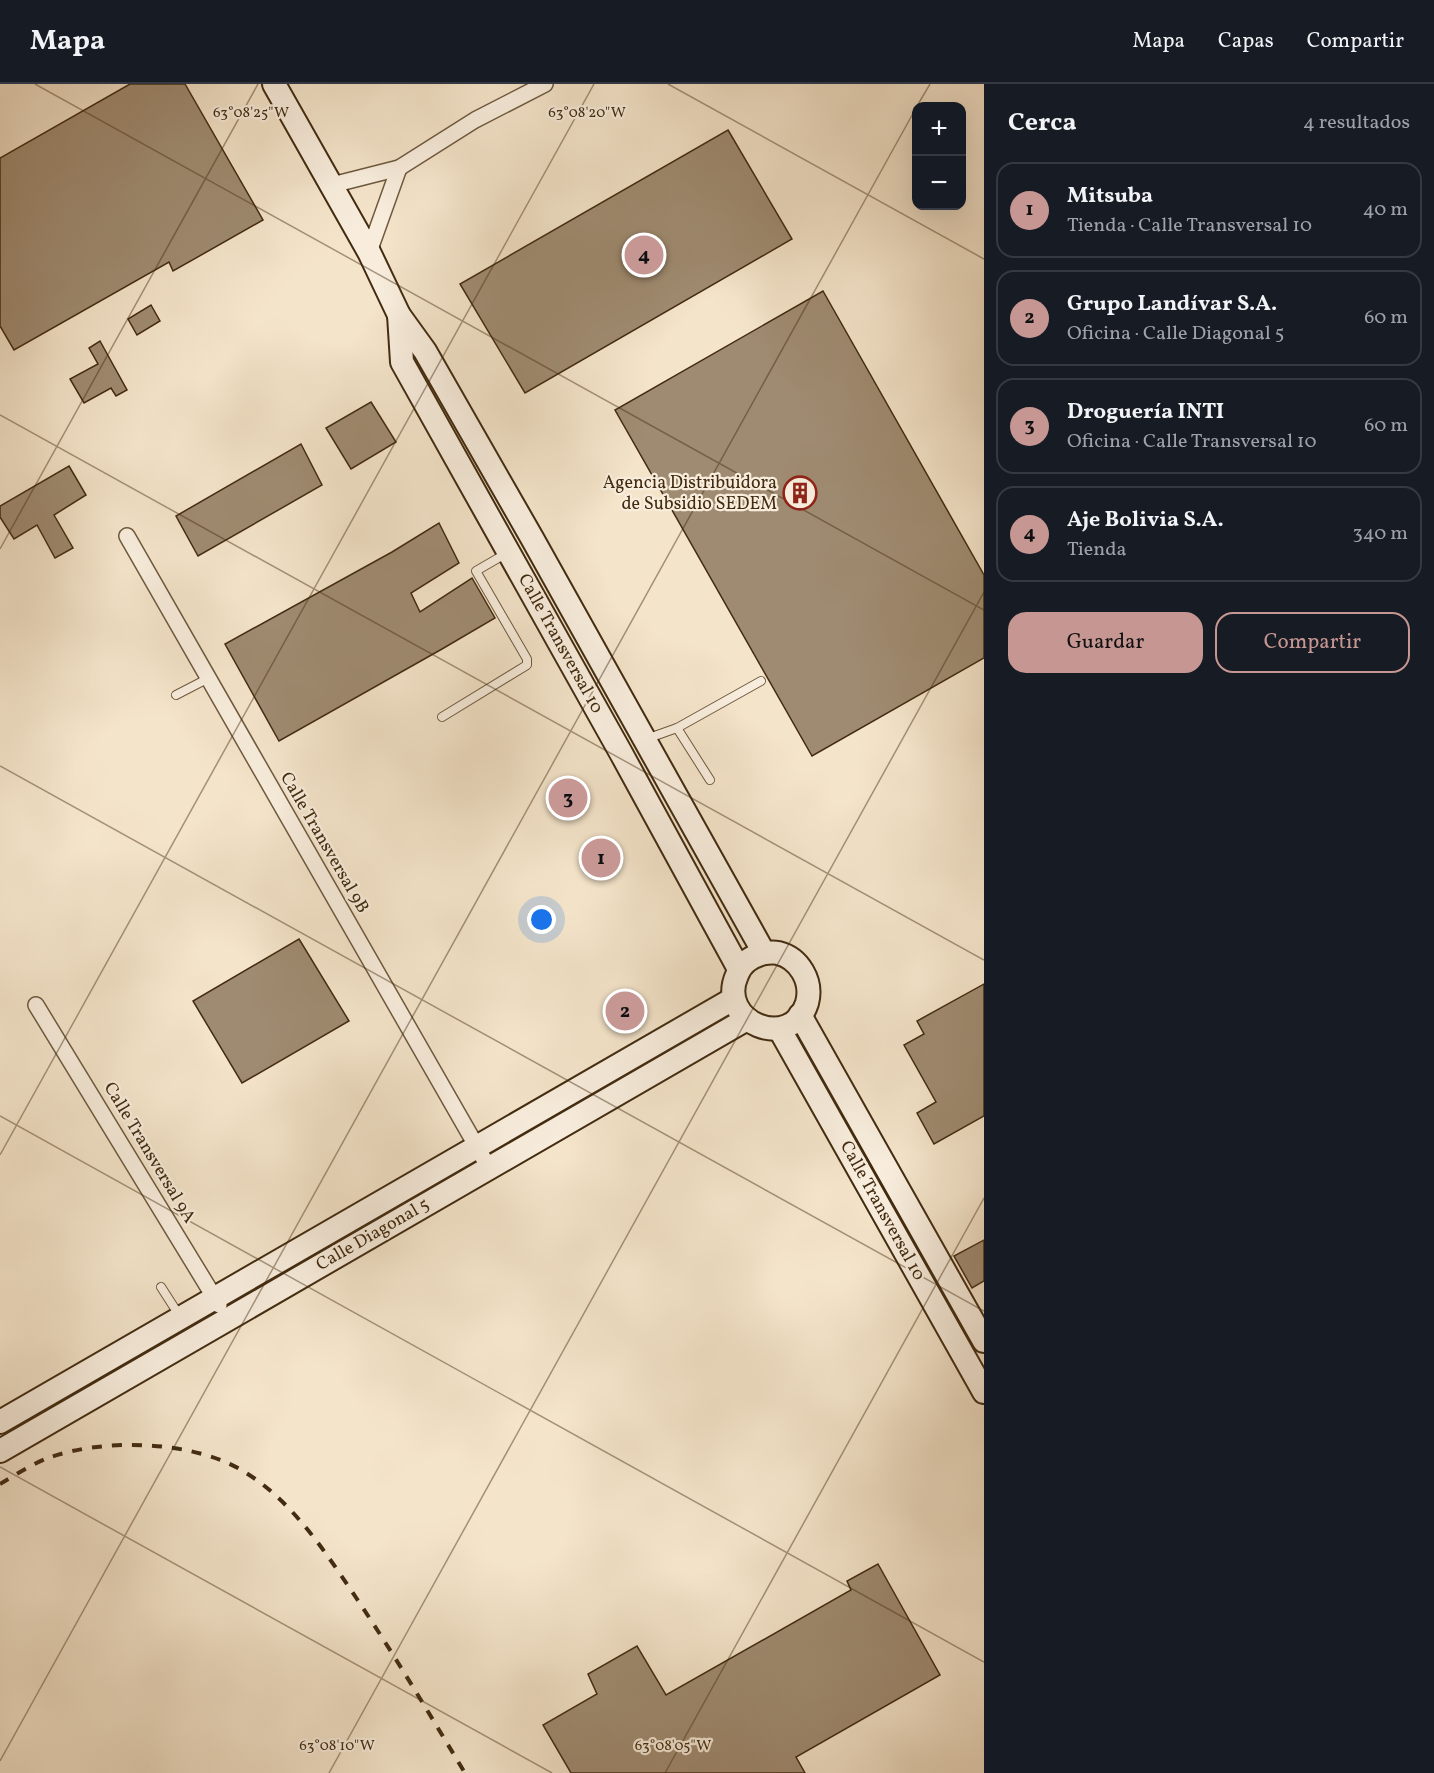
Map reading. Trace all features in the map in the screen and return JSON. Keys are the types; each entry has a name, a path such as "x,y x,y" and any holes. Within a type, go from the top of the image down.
{"main road":[{"name":"Calle Transversal 10","path":"274,84 369,252 399,315 425,351 532,538 764,953"},
{"name":"Calle Transversal 10","path":"399,315 402,362 739,969"},
{"path":"508,552 532,538"},
{"path":"621,753 645,739"},
{"path":"764,953 777,953 800,966 809,990 807,1003 800,1015 780,1029 764,1028 747,1019 739,1011 733,999 732,985 739,969 748,959 764,953"},
{"name":"Calle Diagonal 5","path":"0,1422 733,999"},
{"name":"Calle Transversal 10","path":"800,1015 984,1341"},
{"name":"Calle Diagonal 5","path":"0,1451 747,1019"},
{"name":"Calle Transversal 10","path":"780,1029 984,1392"},
{"path":"950,1331 972,1320"}],"street":[{"path":"332,185 399,168 475,120 545,84"},
{"path":"369,252 399,168"},
{"name":"Calle Transversal 9B","path":"127,536 489,1168"},
{"name":"Calle Transversal 9A","path":"36,1005 229,1320"}],"lane":[{"path":"442,717 526,665 527,659 476,571 508,552"},
{"path":"176,695 207,679"},
{"path":"645,739 677,728 761,681"},
{"path":"677,728 710,780"},
{"path":"161,1287 181,1318"}],"building":[{"path":"130,84 185,84 263,220 173,271 169,262 14,350 0,326 0,158"},
{"path":"728,130 792,239 525,393 460,284"},
{"name":"Agencia Distribuidora de Subsidio SEDEM","path":"823,291 984,575 984,658 812,756 615,410"},
{"path":"151,305 160,321 137,335 128,319"},
{"path":"100,341 127,390 116,396 111,388 84,403 70,379 98,364 89,348"},
{"path":"371,402 396,442 351,469 326,428"},
{"path":"301,444 322,485 198,556 176,516"},
{"path":"69,466 86,495 54,515 73,548 55,558 37,525 14,539 0,517 0,506"},
{"path":"439,523 459,563 411,593 420,612 472,578 495,618 279,741 225,644 392,552"},
{"path":"299,939 349,1021 242,1083 193,1001"},
{"path":"984,984 984,1116 934,1144 917,1113 936,1102 904,1045 924,1034 917,1021"},
{"path":"984,1240 984,1281 972,1288 954,1256"},
{"path":"878,1564 940,1675 796,1757 805,1773 571,1773 543,1725 597,1694 588,1674 637,1646 666,1695 851,1590 847,1581"}],"railway":[{"path":"0,1484 48,1458 94,1447 120,1445 147,1445 199,1453 243,1471 277,1497 320,1546 385,1642 465,1773"}],"place":[{"name":"Aje Bolivia S.A.","path":"644,255"},
{"name":"Agencia Distribuidora de Subsidio SEDEM","path":"800,493"},
{"name":"Droguería INTI","path":"568,798"},
{"name":"Mitsuba","path":"601,858"},
{"name":"Grupo Landívar S.A.","path":"625,1011"}]}
